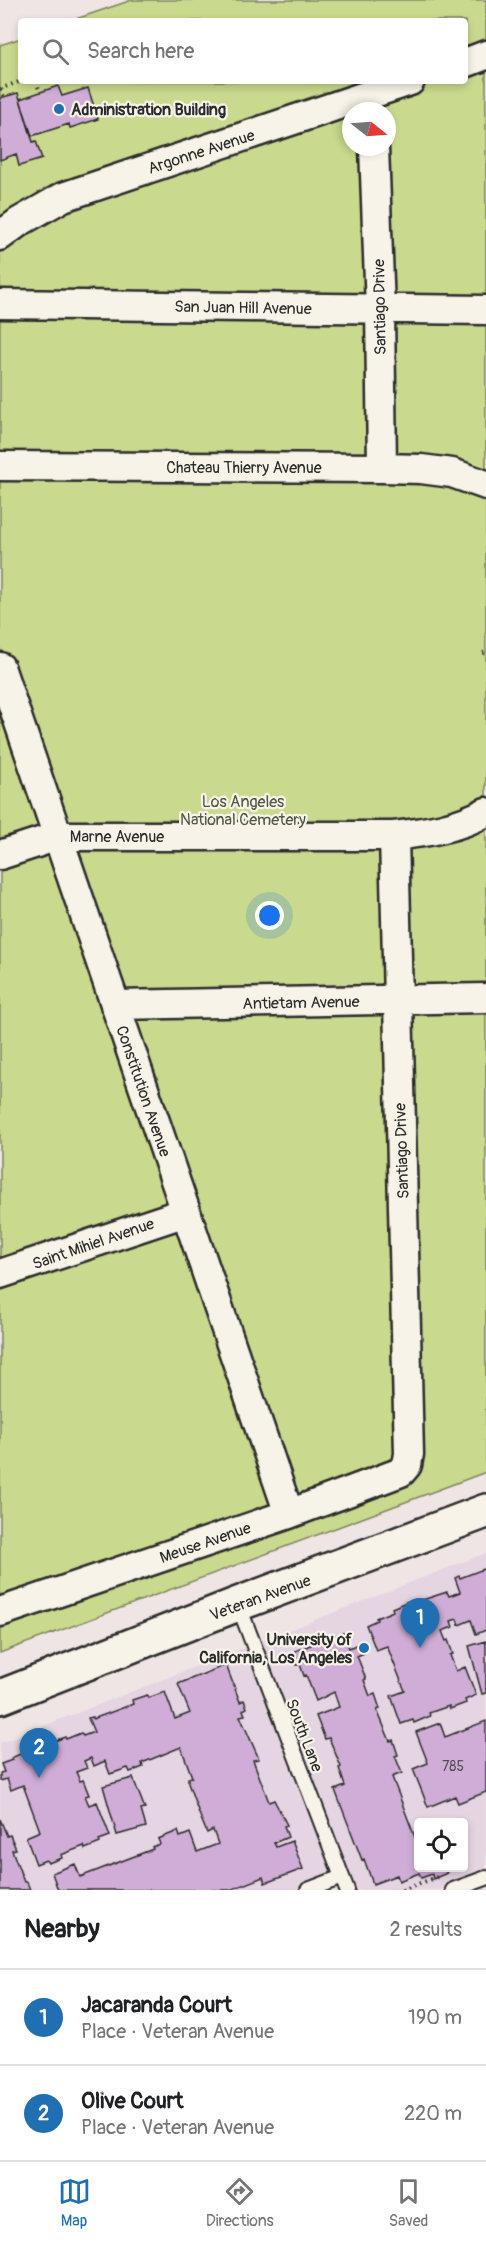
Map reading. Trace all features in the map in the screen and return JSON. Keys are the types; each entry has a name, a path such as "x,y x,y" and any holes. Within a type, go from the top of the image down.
{"street":[{"path":"468,62 486,56"},
{"name":"Argonne Avenue","path":"372,102 405,84"},
{"name":"Argonne Avenue","path":"0,236 19,222 63,197 342,111"},
{"name":"Santiago Drive","path":"374,156 380,309 382,468"},
{"name":"San Juan Hill Avenue","path":"0,304 486,310"},
{"name":"Chateau Thierry Avenue","path":"0,466 421,469 452,473 486,485"},
{"name":"Constitution Avenue","path":"0,668 289,1514"},
{"name":"Marne Avenue","path":"0,855 57,836 394,836 434,832 472,820 486,812"},
{"name":"Santiago Drive","path":"394,836 409,1454 407,1465"},
{"name":"Antietam Avenue","path":"115,1005 486,998"},
{"name":"Saint Mihiel Avenue","path":"0,1274 186,1212"},
{"name":"Meuse Avenue","path":"0,1612 289,1514 401,1472 407,1465"},
{"name":"Veteran Avenue","path":"0,1697 486,1511"}],"lane":[{"name":"South Lane","path":"238,1604 345,1883"},
{"path":"453,1890 486,1878"},
{"path":"308,1890 345,1883"}],"path":[{"path":"4,97 1,89 18,82"},
{"path":"37,84 40,92"}],"shaded area":[{"name":"University of California, Los Angeles","path":"486,1553 486,1890 0,1890 0,1743"}],"green space":[{"name":"Los Angeles National Cemetery","path":"132,0 486,0 486,1472 0,1653 0,45 18,39 18,84 468,84 468,18 79,18"}],"building":[{"name":"Administration Building","path":"58,86 62,96 88,88 98,119 70,128 69,124 32,136 20,99"},
{"path":"18,93 33,142 36,141 42,159 19,166 16,154 0,160 0,98"},
{"path":"486,1568 486,1630 476,1634 471,1620 459,1625 457,1619 451,1621 453,1627 442,1631 453,1654 450,1655 456,1671 465,1667 476,1695 465,1700 466,1703 429,1713 430,1716 414,1723 413,1720 401,1724 391,1696 405,1691 387,1646 376,1650 366,1625 406,1602 407,1605 447,1592 449,1596 460,1592 455,1578"},
{"path":"343,1633 349,1648 360,1643 364,1653 357,1656 366,1679 364,1680 370,1696 375,1694 380,1709 377,1710 390,1741 393,1740 398,1755 395,1756 402,1773 392,1777 414,1835 414,1872 447,1873 433,1879 432,1874 421,1878 419,1873 399,1881 397,1875 373,1884 335,1790 345,1786 339,1768 341,1767 329,1738 325,1739 316,1716 339,1707 334,1692 316,1701 306,1675 304,1676 300,1664 297,1665 294,1658 297,1656 295,1651 313,1644 312,1639 325,1634 327,1638"},
{"path":"486,1641 486,1693 482,1694 469,1646"},
{"path":"226,1665 240,1702 244,1700 247,1708 243,1710 245,1715 240,1716 259,1759 253,1760 269,1802 274,1800 287,1825 284,1826 288,1837 274,1843 276,1847 292,1841 303,1869 265,1883 263,1877 230,1890 58,1890 52,1873 75,1864 80,1877 153,1849 152,1847 160,1844 158,1839 178,1831 180,1837 190,1833 197,1852 218,1844 213,1830 207,1833 200,1816 188,1783 188,1778 192,1777 181,1747 142,1763 143,1767 130,1772 128,1768 110,1774 105,1761 94,1766 91,1758 84,1761 87,1768 76,1772 80,1781 83,1780 89,1795 85,1796 89,1805 97,1802 110,1836 99,1840 100,1843 85,1849 84,1846 48,1863 46,1860 36,1864 26,1837 40,1831 23,1785 11,1790 7,1779 0,1781 0,1773 4,1772 1,1764 27,1751 26,1748 40,1743 41,1746 65,1737 66,1739 81,1733 83,1736 94,1732 88,1718 93,1717 93,1719 133,1704 132,1700 147,1695 148,1698 165,1692 175,1719 190,1713 178,1684"},
{"path":"486,1721 486,1792 458,1803 455,1796 428,1807 413,1769 428,1763 416,1732 440,1723 445,1737"},
{"path":"133,1778 145,1809 141,1810 146,1827 117,1835 103,1786"},
{"path":"0,1819 7,1836 10,1835 16,1849 12,1850 24,1882 27,1882 30,1890 0,1890"}],"place":[{"name":"Administration Building","path":"59,109"},
{"name":"University of California, Los Angeles","path":"364,1648"},
{"name":"Jacaranda Court","path":"420,1648"},
{"name":"Olive Court","path":"39,1778"}]}
